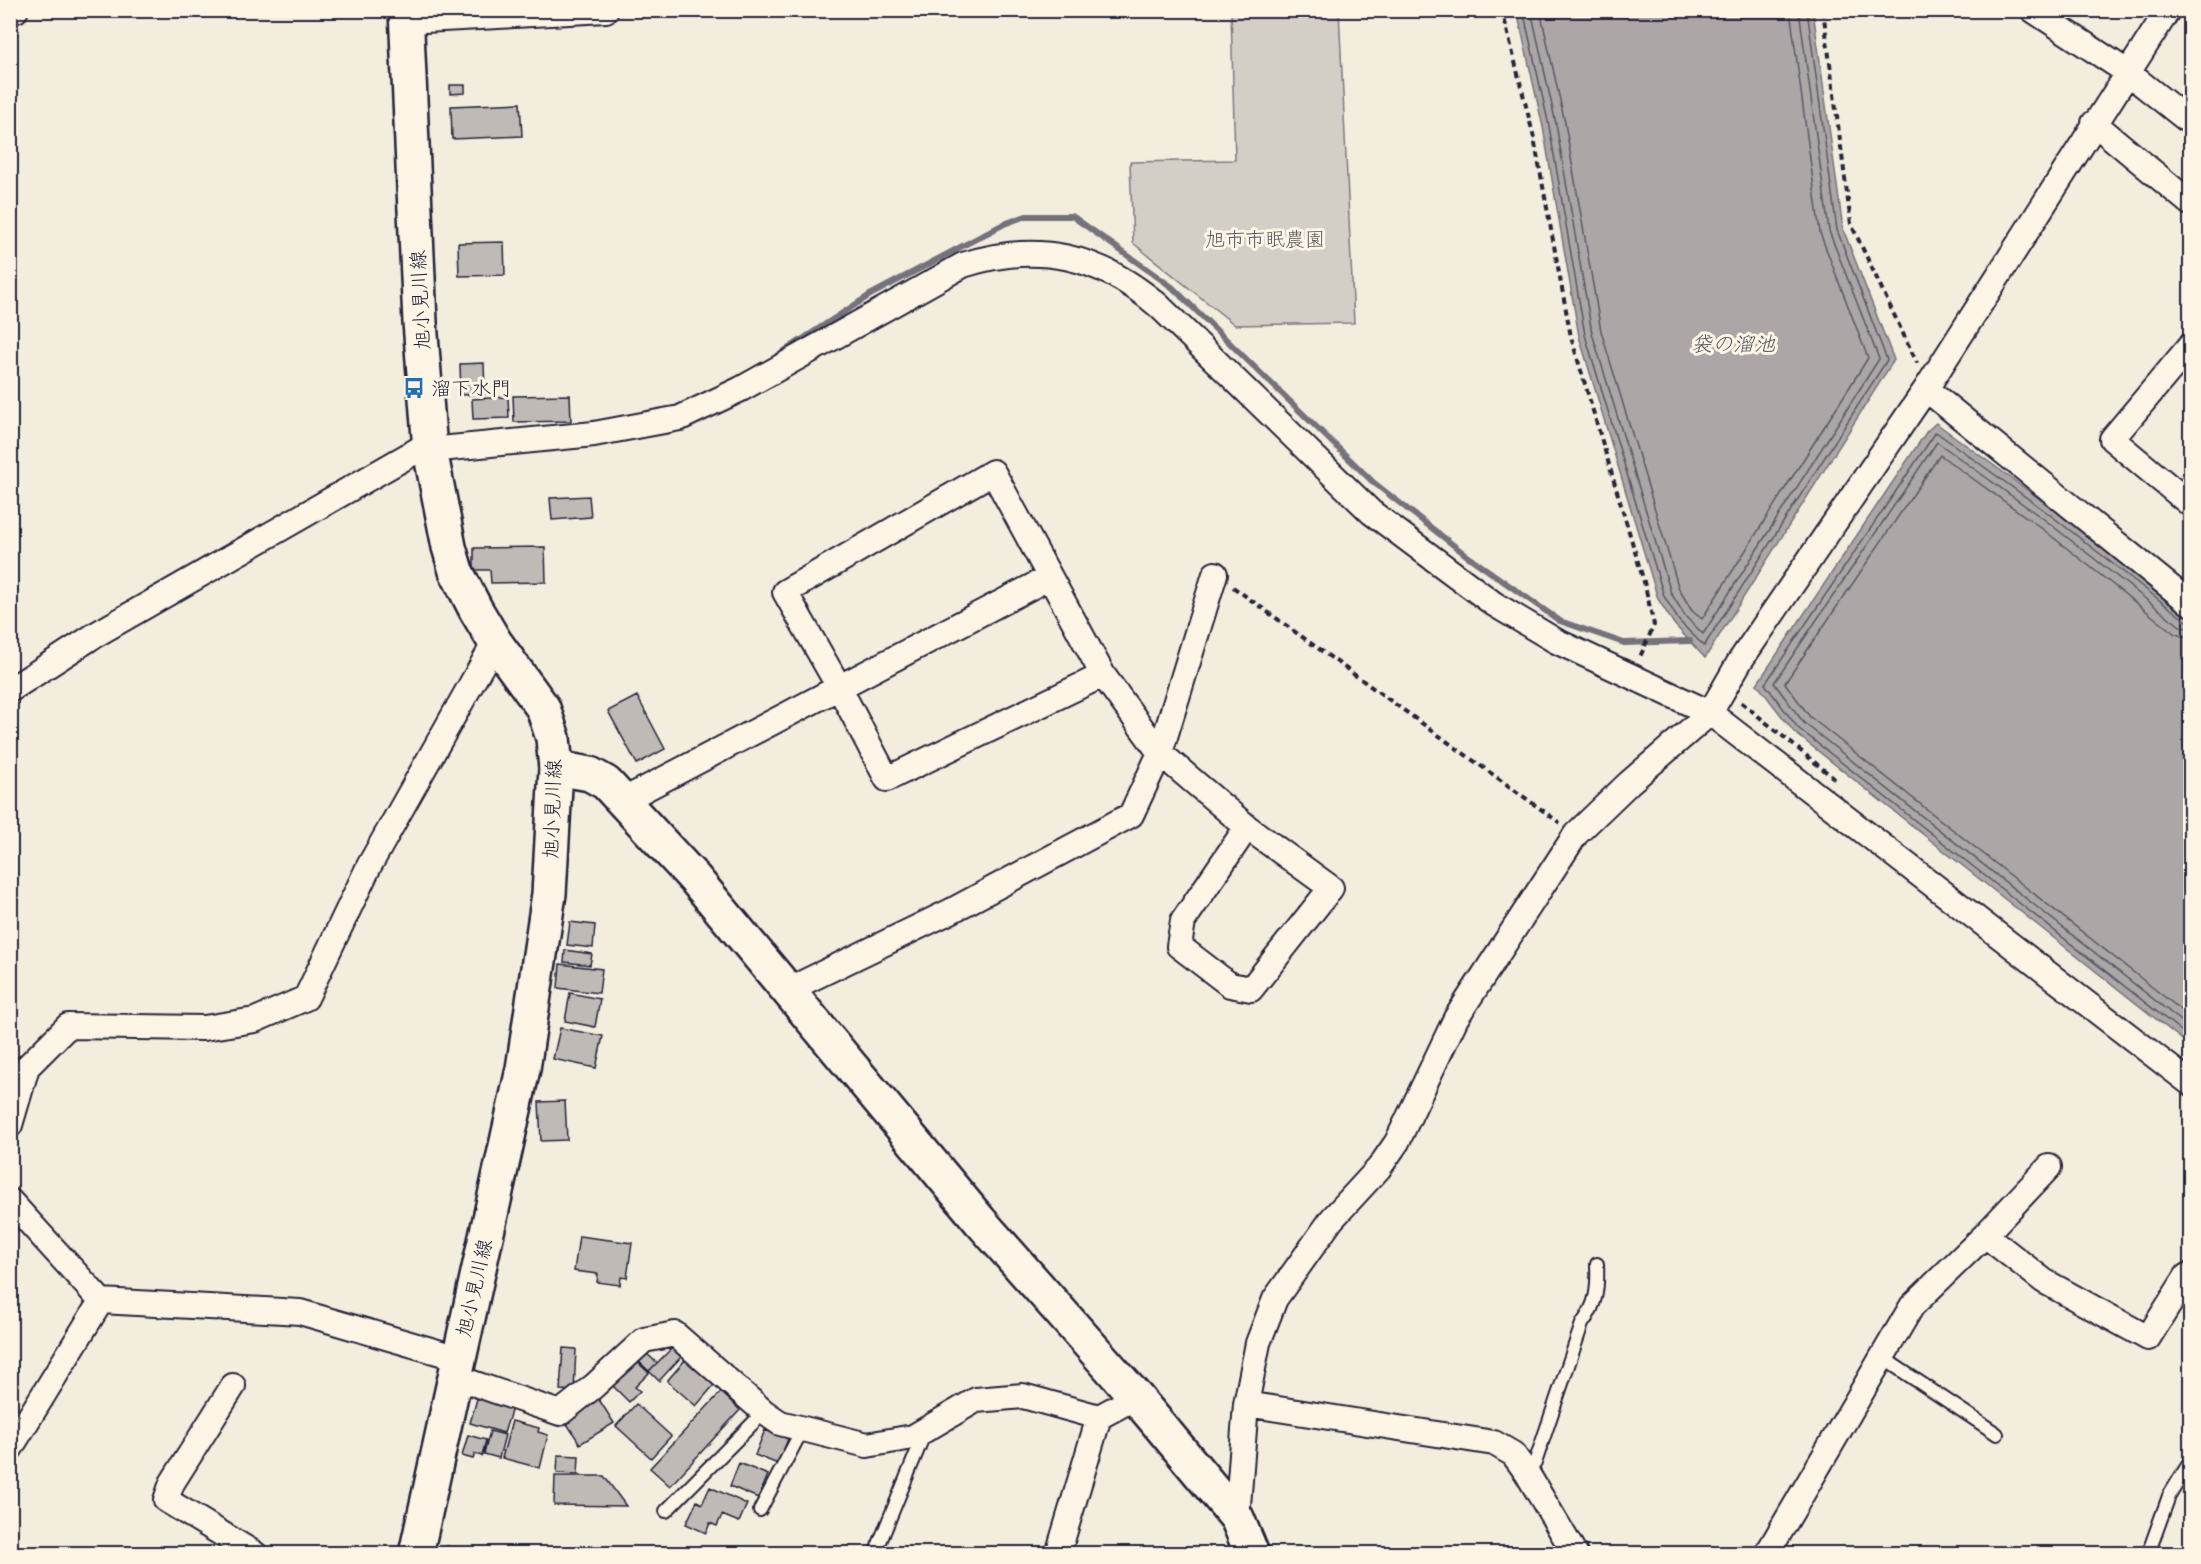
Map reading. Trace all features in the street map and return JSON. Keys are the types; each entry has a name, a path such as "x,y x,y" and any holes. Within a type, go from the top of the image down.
{"main road":[{"name":"旭小見川線","path":"406,16 420,322 430,446 448,547 456,571 495,642 543,708 553,738 556,768 549,894 523,1069 416,1554"},
{"path":"556,768 590,774 606,783 695,879 980,1221 1136,1397 1237,1518 1252,1554"}],"street":[{"path":"10,11 16,10"},
{"path":"406,16 606,10"},
{"path":"2033,10 2127,72 2190,122"},
{"path":"1237,1518 1246,1404 1258,1343 1275,1299 1332,1219 1379,1168 1397,1142 1456,1018 1576,834 1629,783 1710,713 1740,661 1922,378 2168,10"},
{"path":"2094,123 2190,203"},
{"path":"10,690 126,616 430,446 594,434 680,418 722,400 963,265 997,254 1054,255 1106,270 1134,285 1371,512 1494,603 1556,640 1631,678 1710,713 2190,1083"},
{"path":"2190,346 2112,439 2190,504"},
{"path":"1922,378 2190,603"},
{"path":"1103,675 887,779 839,687 785,592 993,472 1103,675 1160,753 1247,827 1331,888 1251,990 1230,985 1179,946 1183,921 1247,827"},
{"path":"788,990 951,911 1131,815 1160,753 1215,574"},
{"path":"622,801 1050,577"},
{"path":"10,1125 27,1067 68,1026 204,1028 255,1020 306,998 369,866 495,642"},
{"path":"1767,1554 1883,1358 1911,1306 1985,1235 2049,1167"},
{"path":"10,1201 102,1302 300,1312 457,1368 560,1413 594,1386 644,1340 675,1334 764,1412 780,1423 867,1445 913,1437 976,1400 1023,1396 1099,1418"},
{"path":"1985,1235 2044,1281 2148,1338 2187,1276"},
{"path":"10,1449 102,1302"},
{"path":"233,1386 172,1483 166,1500 255,1554"},
{"path":"1058,1554 1099,1418 1136,1397"},
{"path":"1246,1404 1494,1443 1513,1454 1527,1473 1575,1554"}],"lane":[{"path":"1527,1473 1535,1463 1582,1324 1592,1311 1598,1292 1598,1264"},
{"path":"1883,1358 1997,1434"},
{"path":"666,1511 764,1412"},
{"path":"876,1554 927,1429"},
{"path":"760,1510 802,1430"},
{"path":"2148,1554 2169,1496 2190,1462"}],"path":[{"path":"1503,10 1534,138 1571,337 1644,582 1654,626 1631,678"},
{"path":"1823,10 1851,224 1922,378"},
{"path":"1215,574 1576,834"},
{"path":"1737,698 1836,780"}],"green space":[{"name":"旭市市眠農園","path":"1231,11 1339,11 1354,323 1235,325 1133,243 1130,162 1235,160"}],"water":[{"name":"袋の溜池","path":"1517,11 1813,11 1843,229 1894,360 1705,658 1674,624 1658,599 1579,336 1543,127"},
{"path":"1936,423 2053,509 2190,617 2190,1046 1794,732 1757,684 1927,431"}],"building":[{"path":"450,85 465,85 465,93 450,94"},
{"path":"520,103 522,136 452,139 451,106"},
{"path":"504,242 505,275 459,276 458,243"},
{"path":"484,363 485,394 461,395 460,364"},
{"path":"570,395 571,421 514,422 513,396"},
{"path":"508,397 509,418 473,419 472,399"},
{"path":"589,496 591,517 552,520 550,498"},
{"path":"545,547 546,582 491,583 490,570 474,570 474,548"},
{"path":"637,696 665,749 637,764 608,711"},
{"path":"570,922 595,925 593,948 567,945"},
{"path":"565,950 592,954 590,965 564,962"},
{"path":"560,964 602,969 599,993 558,988"},
{"path":"570,993 600,999 595,1027 565,1021"},
{"path":"560,1028 603,1036 596,1068 553,1059"},
{"path":"565,1101 567,1140 541,1141 539,1102"},
{"path":"579,1236 632,1243 627,1278 621,1277 620,1285 597,1282 598,1274 574,1271"},
{"path":"563,1348 576,1349 574,1391 560,1390"},
{"path":"672,1348 681,1357 659,1381 649,1371"},
{"path":"645,1352 657,1363 649,1371 637,1360"},
{"path":"634,1359 649,1373 635,1387 640,1391 629,1402 610,1383"},
{"path":"685,1360 714,1385 696,1406 667,1381"},
{"path":"479,1392 512,1408 504,1433 470,1423"},
{"path":"721,1392 740,1410 670,1486 650,1468"},
{"path":"598,1398 614,1423 580,1444 564,1419"},
{"path":"636,1404 671,1436 651,1458 616,1426"},
{"path":"512,1421 539,1428 538,1432 548,1435 540,1468 502,1458"},
{"path":"765,1430 788,1439 778,1464 755,1455"},
{"path":"490,1431 505,1435 499,1458 484,1454"},
{"path":"468,1435 486,1440 482,1456 475,1454 473,1459 462,1456"},
{"path":"558,1455 579,1456 578,1474 557,1473"},
{"path":"739,1463 768,1475 758,1498 730,1486"},
{"path":"555,1476 604,1476 626,1506 554,1505"},
{"path":"710,1487 747,1504 739,1522 722,1515 717,1526 710,1523 706,1533 686,1524 697,1501 702,1504"},
{"path":"447,1546 476,1554 446,1554"}],"waterway":[{"path":"783,352 870,295 1004,224 1026,216 1072,216 1172,287 1373,482 1466,555 1560,621 1624,643 1690,641"}],"place":[{"name":"溜下水門","path":"414,388"}]}
